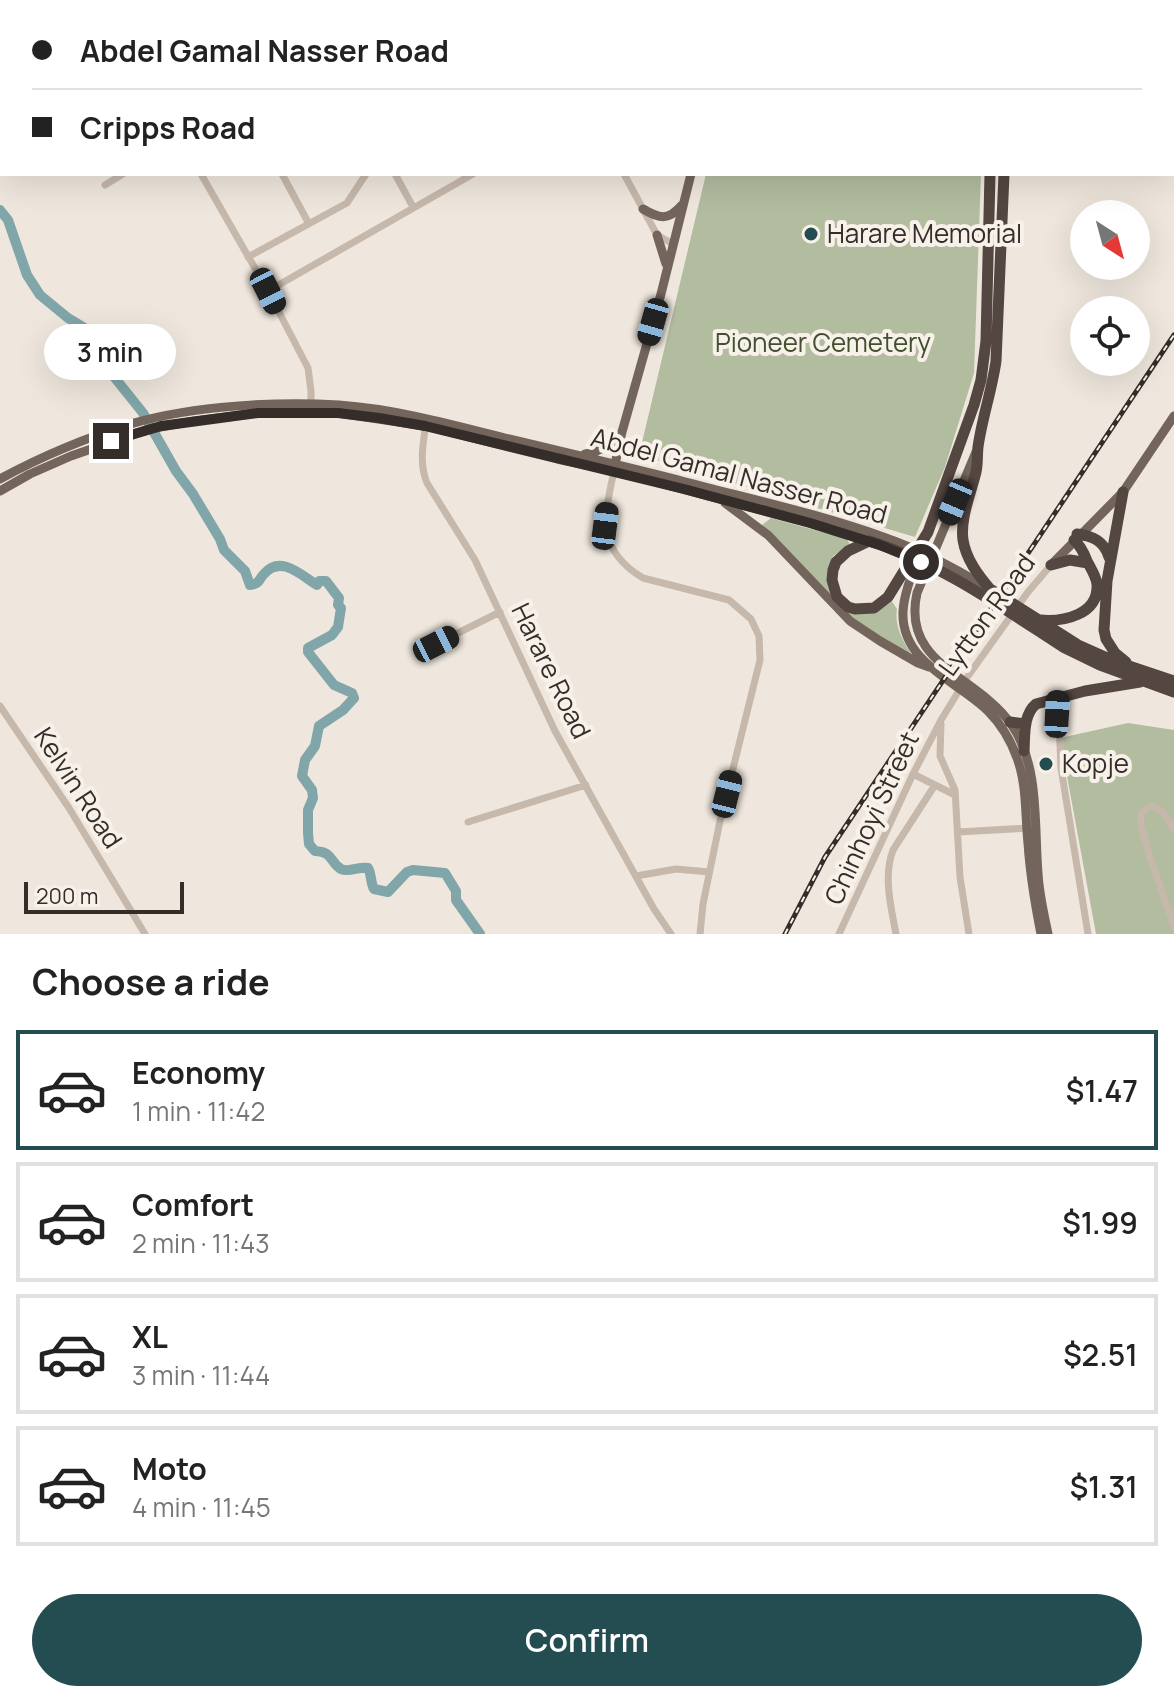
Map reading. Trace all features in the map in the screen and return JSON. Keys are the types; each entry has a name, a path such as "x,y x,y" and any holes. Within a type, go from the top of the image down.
{"highway":[{"path":"869,541 842,555 833,570 832,580 837,597 855,609 874,608 888,597 928,532 981,380 987,324 990,176"},
{"path":"990,593 967,556 963,525 994,382 1004,176"},
{"path":"1123,492 1110,559 1104,630 1115,653 1132,668"},
{"path":"1027,617 1050,621 1067,619 1089,607 1097,585 1078,536 1092,537 1103,545 1110,559"},
{"name":"Abdel Gamal Nasser Road","path":"869,541 901,548 943,567 1078,645 1132,668 1174,681"},
{"path":"1051,565 1070,560 1088,563"},
{"name":"Abdel Gamal Nasser Road","path":"1027,617 1063,647 1174,692"},
{"path":"1024,751 1028,712 1036,704 1144,681"},
{"path":"1010,722 1026,724"}],"main road":[{"path":"614,467 690,176"},
{"path":"643,209 654,216 665,217 676,212 684,202"},
{"path":"655,231 666,267"},
{"name":"Abdel Gamal Nasser Road","path":"145,425 242,406 286,404 311,408 366,408 578,455 720,500 869,541"},
{"name":"Lytton Road","path":"1051,565 1123,492 1174,416"},
{"name":"Abdel Gamal Nasser Road","path":"426,422 557,459 614,467 813,516 901,548"},
{"path":"0,479 85,440 145,425"},
{"path":"0,491 71,456 145,425"},
{"path":"578,455 594,453 622,432"},
{"path":"940,670 919,636 914,609 917,593 978,449"},
{"name":"Lytton Road","path":"1078,536 1081,528 1130,480"},
{"path":"720,500 768,535 850,621 918,663 940,670 1010,722 1024,751 1031,777 1031,876 1045,934"},
{"path":"928,532 903,611 910,640 929,667"},
{"path":"976,694 1016,755 1031,828"}],"street":[{"path":"105,185 120,176"},
{"path":"202,176 308,368 311,408"},
{"path":"283,176 309,224"},
{"path":"248,257 347,203 365,176"},
{"path":"396,176 413,207"},
{"path":"268,291 469,176"},
{"path":"625,176 655,231 674,240"},
{"name":"Harare Road","path":"426,422 422,458 425,479 475,560 555,731 671,934"},
{"path":"614,467 605,526 619,560 643,578 729,600 751,619 759,636 760,660 709,872 700,934"},
{"name":"Lytton Road","path":"941,720 968,676 1051,565"},
{"path":"436,644 500,612"},
{"path":"1058,698 1061,768 1088,934"},
{"name":"Kelvin Road","path":"0,706 69,808 145,934"},
{"path":"941,720 940,756 955,795 960,877 969,934"},
{"name":"Chinhoyi Street","path":"839,934 941,720"},
{"path":"913,774 955,795"},
{"path":"468,822 586,785"},
{"path":"896,934 890,901 889,859 935,785"},
{"path":"1174,830 1154,806 1149,806 1141,814 1149,854 1174,927"},
{"path":"958,832 1031,828"},
{"path":"636,876 676,869 709,872"}],"green space":[{"name":"Pioneer Cemetery","path":"706,176 981,176 974,373 945,467 915,537 639,455"},
{"path":"771,518 847,539 850,545 833,556 827,578 851,611 891,600 897,609 901,635 914,658 851,618 762,525"},
{"path":"1128,723 1174,730 1174,934 1096,934 1060,738"}],"waterway":[{"path":"0,210 8,220 27,275 40,295 92,335 111,373 143,413 224,550 245,571 250,585 257,583 271,568 284,566 317,585 319,581 326,581 339,598 338,627 332,635 308,648 308,652 334,685 352,693 354,698 343,710 319,726 315,746 305,760 302,776 312,790 313,798 308,810 309,844 315,851 329,856 341,869 368,868 374,889 388,892 407,872 445,873 456,891 456,900 480,934"}],"railway":[{"path":"785,934 825,857 1174,335"}],"place":[{"name":"Harare Memorial","path":"811,234"},
{"name":"Kopje","path":"1046,764"}],"route":[{"path":"111,441 161,426 258,413 338,413 379,418 425,426 684,489 810,523 880,545 921,562"}]}
